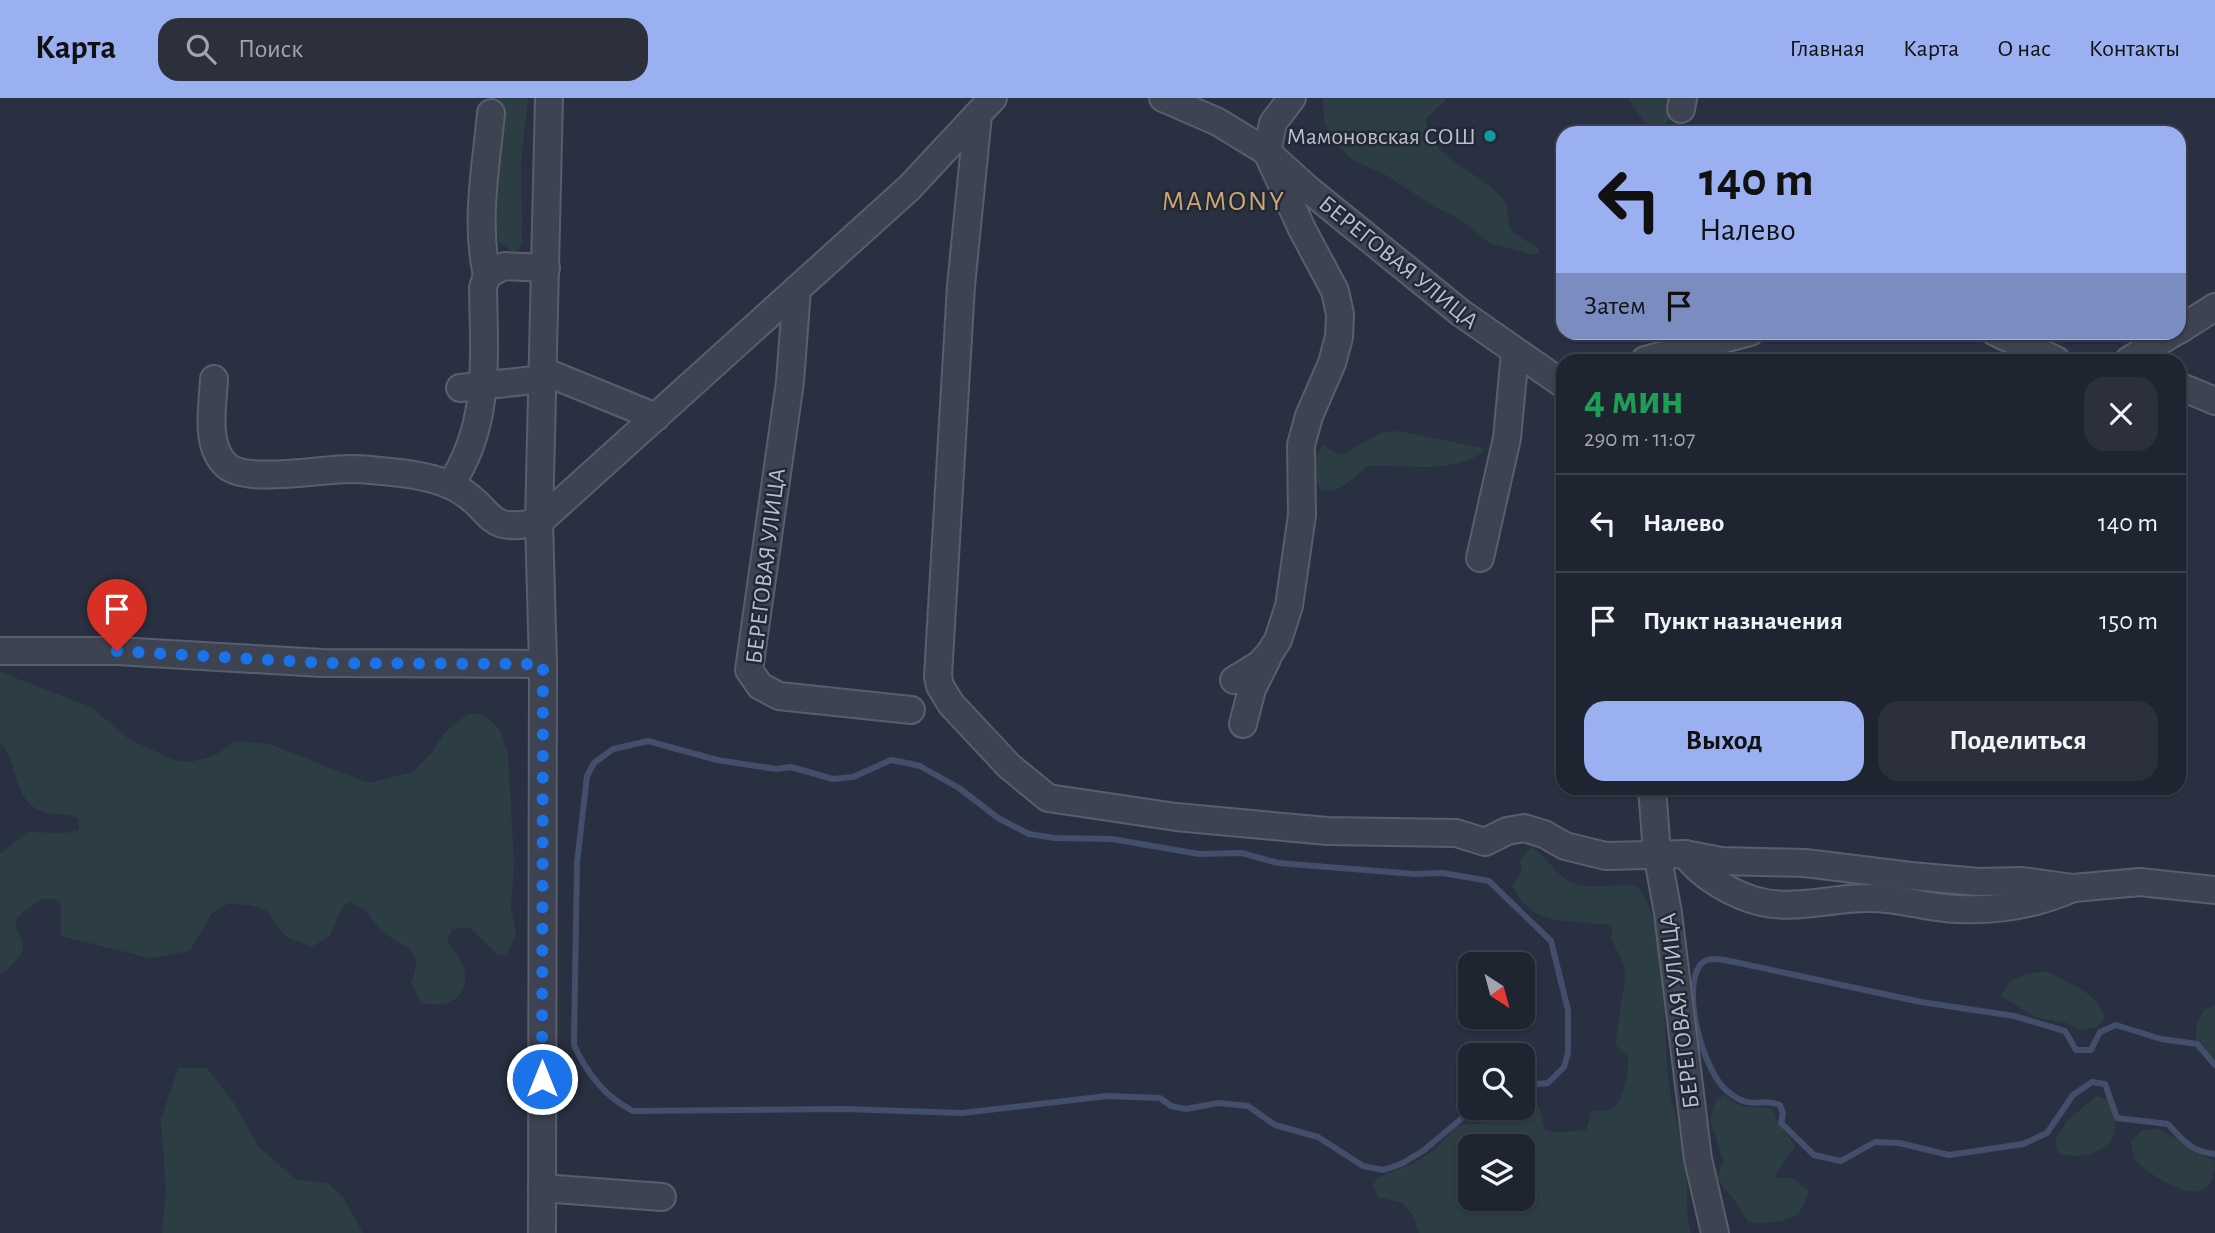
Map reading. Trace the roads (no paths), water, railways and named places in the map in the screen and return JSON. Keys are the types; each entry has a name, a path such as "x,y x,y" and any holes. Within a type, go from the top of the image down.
{"street":[{"path":"542,1233 543,664 540,522 549,98"},
{"name":"БЕРЕГОВАЯ УЛИЦА","path":"1163,98 1218,122 1267,152 1382,250 1515,353 1556,378"},
{"path":"1243,724 1252,689 1280,633 1294,581 1303,501 1300,463 1304,431 1332,363 1340,325 1335,291 1302,229 1267,152 1273,123 1292,98"},
{"path":"214,379 212,436 218,454 231,469 261,473 353,469 417,476 450,485 500,525 521,526 540,522 909,188 986,106"},
{"path":"986,106 959,313 938,676 940,686 951,704 1024,780 1048,798 1060,802 1327,831 1455,833 1485,842 1507,831 1524,828 1584,852 1605,856 1685,854 1721,861 1805,863 1979,882 2022,881 2073,888 2140,882 2215,891"},
{"path":"450,485 477,429 472,386 483,288 487,275 481,248 481,219 491,113"},
{"path":"487,275 504,267 546,268"},
{"name":"БЕРЕГОВАЯ УЛИЦА","path":"797,289 790,382 749,670 760,686 779,696 911,710"},
{"path":"2186,325 2215,307"},
{"path":"1670,354 1721,340"},
{"path":"2013,340 2043,354"},
{"path":"2139,354 2162,340"},
{"path":"1480,558 1507,438 1515,353"},
{"path":"472,386 543,375 656,416"},
{"path":"2186,389 2214,399"},
{"path":"0,651 117,651 336,664 543,664"},
{"path":"1234,680 1269,654"},
{"name":"БЕРЕГОВАЯ УЛИЦА","path":"1653,795 1657,853 1667,905 1698,1159 1715,1233"},
{"path":"1685,854 1694,866 1711,879 1758,901 1777,904 1870,898 1908,900 1957,909 2037,902 2073,888"},
{"path":"1667,905 1685,887 1711,879"},
{"path":"542,1188 662,1197"}],"waterway":[{"path":"1460,1120 1423,1151 1401,1164 1383,1170 1363,1166 1318,1137 1275,1125 1248,1106 1218,1103 1186,1109 1171,1106 1160,1098 1107,1096 962,1113 844,1109 633,1111 605,1092 585,1066 574,1045 577,863 587,776 594,763 613,749 648,741 717,760 776,769 791,767 833,779 853,777 891,760 920,766 959,788 998,818 1029,834 1055,838 1112,839 1199,854 1242,853 1278,863 1415,874 1443,873 1489,881 1551,941 1568,1010 1568,1053 1564,1067 1548,1083 1535,1083"},
{"path":"2215,1065 2197,1044 2161,1039 2116,1025 2100,1032 2091,1050 2076,1050 2065,1031 2014,1016 1921,1002 1725,960 1706,961 1700,965 1695,977 1694,1011 1698,1030 1703,1049 1718,1080 1726,1090 1743,1101 1780,1105 1783,1114 1781,1123 1814,1155 1841,1161 1875,1142 1899,1143 1949,1155 2023,1144 2047,1133 2073,1095 2092,1082 2105,1084 2117,1118 2168,1124 2194,1148 2215,1154"}],"place":[{"name":"Мамоновская СОШ","path":"1490,136"}],"district":[{"name":"MAMONY","path":"1224,200"}]}
